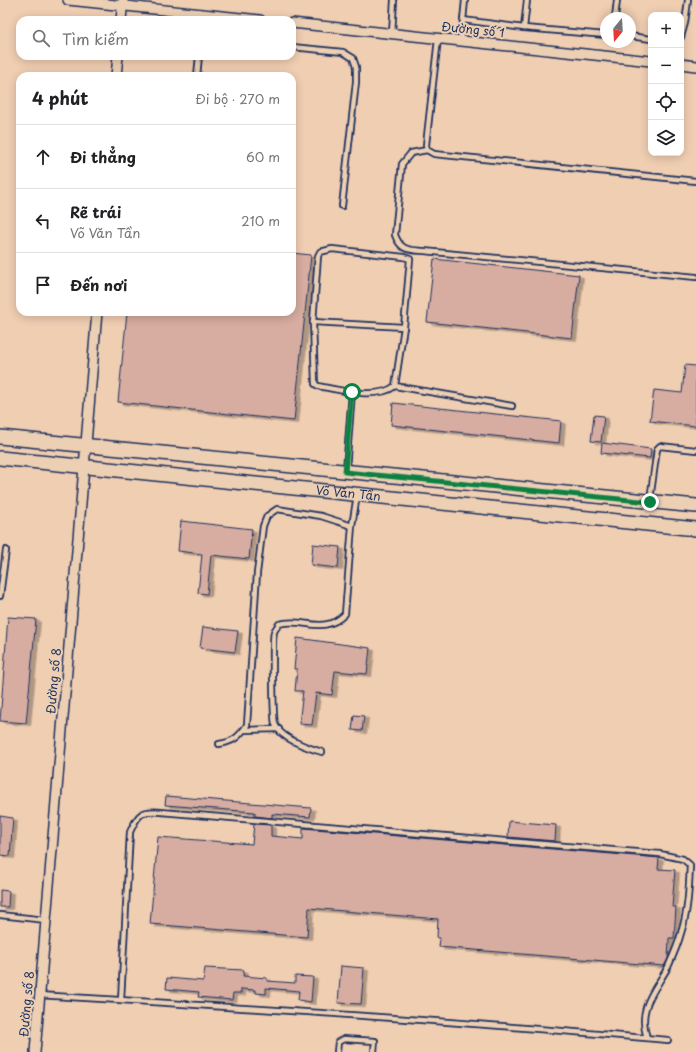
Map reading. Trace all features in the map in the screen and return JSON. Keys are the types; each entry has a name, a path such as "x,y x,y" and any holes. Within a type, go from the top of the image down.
{"street":[{"path":"68,0 123,3 228,16"},
{"path":"121,16 123,3"},
{"name":"Đường số 1","path":"296,23 648,61"},
{"path":"116,72 118,60"},
{"path":"684,64 696,66"},
{"name":"Đường số 8","path":"35,1052 97,316"},
{"name":"Võ Văn Tần","path":"0,437 696,506"},
{"name":"Võ Văn Tần","path":"0,458 357,493 696,529"}],"lane":[{"path":"392,34 394,0"},
{"path":"461,41 465,0"},
{"path":"524,28 527,0"},
{"path":"616,12 617,0"},
{"path":"684,26 688,0"},
{"path":"463,20 524,28 600,34"},
{"path":"636,37 648,39"},
{"path":"427,150 426,144 438,39"},
{"path":"296,46 343,52 353,58 356,67 356,82 342,206"},
{"path":"197,72 199,60"},
{"path":"696,181 434,154 427,150 411,153 402,164 395,235 398,244 403,247 424,251 696,277"},
{"path":"395,386 404,328 410,259 404,256 332,249 320,252 318,256 313,322 315,384 318,386 352,392 384,392 395,386 512,406"},
{"path":"313,322 404,328"},
{"path":"345,472 352,392"},
{"path":"650,502 657,449 660,446 696,450"},
{"path":"322,752 302,746 282,734 275,725 273,667 274,632 280,624 287,622 322,626 337,622 345,614 352,526 357,493"},
{"path":"219,744 227,743 240,736 247,725 254,645 257,573 263,526 267,516 277,509 321,516 352,526"},
{"path":"0,596 2,565 6,550"},
{"path":"244,730 279,729"},
{"path":"121,1000 130,832 138,816 144,812 161,812 576,846 660,854 683,859 690,866 689,885 682,931 667,968 647,1001 644,1028 647,1038"},
{"path":"0,915 46,920"},
{"path":"40,995 547,1029 668,1040"},
{"path":"336,1052 338,1042 344,1039 375,1040 374,1052"}],"building":[{"path":"296,253 311,255 294,421 118,402 127,316 296,316"},
{"path":"434,259 579,275 572,338 427,322"},
{"path":"685,365 696,366 696,426 650,421 654,390 682,393"},
{"path":"393,403 561,421 559,443 391,425"},
{"path":"594,415 604,416 601,442 591,441"},
{"path":"602,443 651,449 650,458 601,453"},
{"path":"181,521 252,529 249,559 211,555 207,594 198,593 202,554 178,551"},
{"path":"313,544 340,547 338,568 311,565"},
{"path":"8,617 36,619 26,723 0,721"},
{"path":"203,627 238,631 235,652 200,648"},
{"path":"297,638 370,648 367,674 335,671 332,695 316,693 312,725 299,724 303,691 295,691 297,669 294,669"},
{"path":"354,715 364,716 362,731 352,730"},
{"path":"166,796 311,808 310,817 272,814 272,818 255,816 255,812 165,805"},
{"path":"0,816 13,818 10,856 0,855"},
{"path":"509,821 556,825 555,841 508,837"},
{"path":"254,824 271,825 271,836 303,839 303,828 659,858 658,869 675,870 672,907 676,907 674,938 669,938 668,959 664,966 439,947 440,938 437,938 438,919 309,908 307,937 150,924 158,837 252,844"},
{"path":"0,890 9,891 8,907 0,907"},
{"path":"341,966 364,968 361,1004 338,1003"},
{"path":"205,968 244,970 243,976 267,978 267,981 295,983 295,976 313,977 311,1002 298,1000 299,991 266,988 266,994 256,993 256,990 241,989 241,993 233,993 232,1000 198,997 199,992 166,989 167,978 203,981"}],"route":[{"path":"352,392 345,472 650,502"}]}
